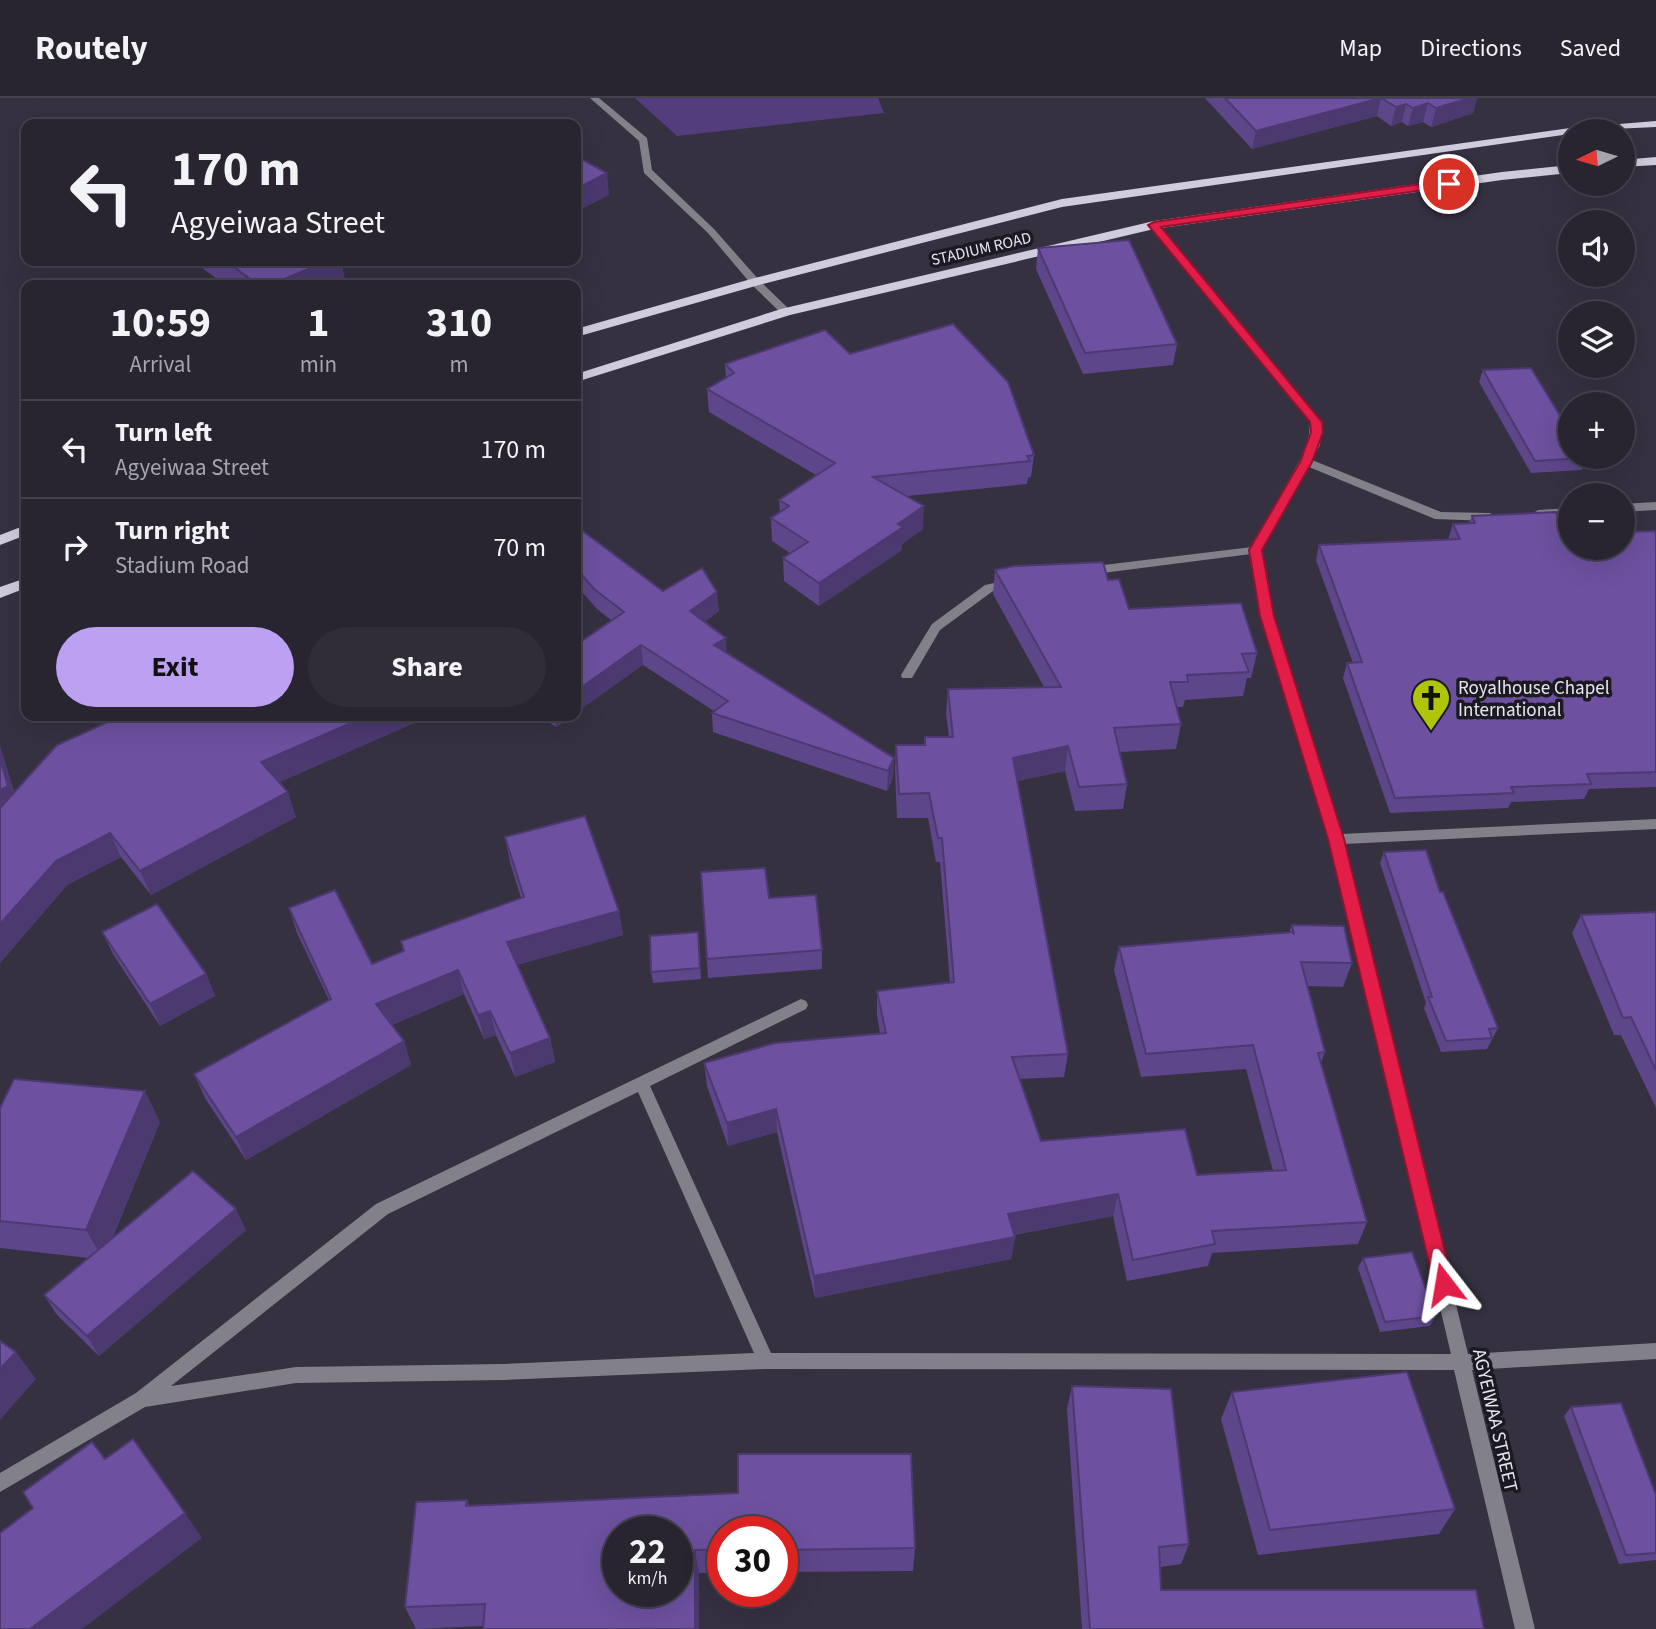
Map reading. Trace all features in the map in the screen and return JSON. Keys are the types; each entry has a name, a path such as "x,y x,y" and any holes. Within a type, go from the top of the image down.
{"main road":[{"name":"STADIUM ROAD","path":"1635,126 1656,124"},
{"name":"STADIUM ROAD","path":"581,332 755,282 1062,203 1558,133"},
{"path":"1635,163 1656,161"},
{"name":"STADIUM ROAD","path":"581,376 786,312 1154,225 1558,170"},
{"path":"0,540 21,532"},
{"path":"0,593 21,585"}],"street":[{"path":"593,98 644,139 647,171 711,231 755,282 786,312"},
{"path":"1073,573 1256,550 1306,462 1317,432 1316,422 1154,225"},
{"path":"1306,462 1439,516 1502,516"},
{"path":"1635,507 1656,506"},
{"path":"1529,515 1558,513"},
{"name":"AGYEIWAA STREET","path":"1256,550 1267,616 1336,839 1525,1629"},
{"path":"906,675 936,627 989,588 1021,580"},
{"path":"1336,839 1656,824"},
{"path":"0,1483 142,1399 382,1209 801,1004"},
{"path":"641,1082 766,1361"},
{"path":"142,1399 296,1375 503,1372 766,1361 1463,1362 1656,1351"}],"shaded area":[{"path":"635,98 878,98 884,113 677,136"}],"building":[{"path":"1225,98 1381,98 1256,131"},
{"path":"1381,98 1469,98 1436,108 1428,103 1413,108 1406,104 1396,107"},
{"path":"581,159 607,173 581,186"},
{"path":"1129,240 1177,344 1085,353 1038,248"},
{"path":"233,266 316,266 282,280 251,280"},
{"path":"953,324 1008,382 1034,455 1027,456 1030,461 873,477 924,506 898,524 903,527 819,583 783,558 808,542 771,518 789,506 779,500 835,463 707,389 734,373 725,364 825,330 850,354"},
{"path":"1531,368 1558,412 1558,460 1535,461 1483,370"},
{"path":"1556,512 1558,560 1635,560 1635,532 1656,531 1656,772 1587,774 1591,784 1511,787 1514,793 1395,798 1347,663 1362,662 1319,545 1460,539 1453,524 1475,523 1472,516"},
{"path":"581,530 663,591 702,568 717,592 690,611 726,638 714,645 894,758 888,771 712,713 728,701 641,645 581,687 581,642 624,612 594,589 581,574"},
{"path":"1103,562 1108,580 1119,579 1129,609 1241,603 1257,653 1242,654 1249,672 1187,675 1188,682 1170,682 1181,724 1114,728 1127,784 1079,787 1068,746 1013,758 1068,1054 1012,1057 1041,1141 1185,1129 1197,1175 1286,1170 1253,1045 1146,1054 1119,947 1293,932 1294,935 1292,925 1344,926 1352,963 1301,962 1325,1052 1318,1053 1367,1222 1212,1231 1215,1244 1133,1260 1118,1194 1008,1214 1015,1237 814,1276 776,1109 727,1123 704,1063 775,1043 886,1033 877,991 954,982 942,838 938,838 929,793 899,794 896,745 925,745 925,737 953,737 948,689 1061,687 995,570 1014,566"},
{"path":"110,721 355,721 261,762 288,792 140,871 110,833 56,861 0,924 0,808 57,745"},
{"path":"0,759 8,786 0,790"},
{"path":"585,816 619,911 507,942 550,1038 510,1053 490,1011 478,1015 458,970 376,1004 404,1041 236,1137 194,1074 331,999 289,908 335,890 372,964 404,951 401,941 524,897 505,837"},
{"path":"1426,850 1440,892 1443,892 1498,1028 1489,1029 1492,1038 1446,1041 1428,997 1432,997 1384,852"},
{"path":"765,868 769,898 816,895 822,950 707,959 701,872"},
{"path":"157,904 206,974 150,1004 102,932"},
{"path":"1656,912 1656,1070 1631,1017 1623,1018 1581,915"},
{"path":"698,932 700,968 651,972 650,936"},
{"path":"14,1079 145,1091 86,1230 0,1221 0,1108"},
{"path":"193,1171 236,1209 87,1336 44,1295"},
{"path":"1412,1252 1436,1316 1385,1322 1363,1258"},
{"path":"0,1341 16,1352 0,1369"},
{"path":"1407,1372 1455,1509 1270,1530 1232,1392"},
{"path":"1072,1386 1171,1389 1189,1544 1159,1547 1161,1590 1476,1590 1484,1629 1090,1629"},
{"path":"1621,1403 1656,1495 1656,1553 1626,1555 1571,1407"},
{"path":"133,1439 185,1513 30,1629 0,1629 0,1533 33,1508 23,1492 92,1442 105,1459"},
{"path":"738,1454 911,1454 915,1548 798,1550 798,1516 707,1516 707,1550 695,1550 695,1629 483,1629 485,1604 405,1607 416,1502 467,1500 466,1506 738,1493"}],"place":[{"name":"Royalhouse Chapel International","path":"1431,732"}],"route":[{"path":"1444,1284 1336,839 1267,616 1256,550 1314,445 1316,422 1154,225 1449,184"}]}
